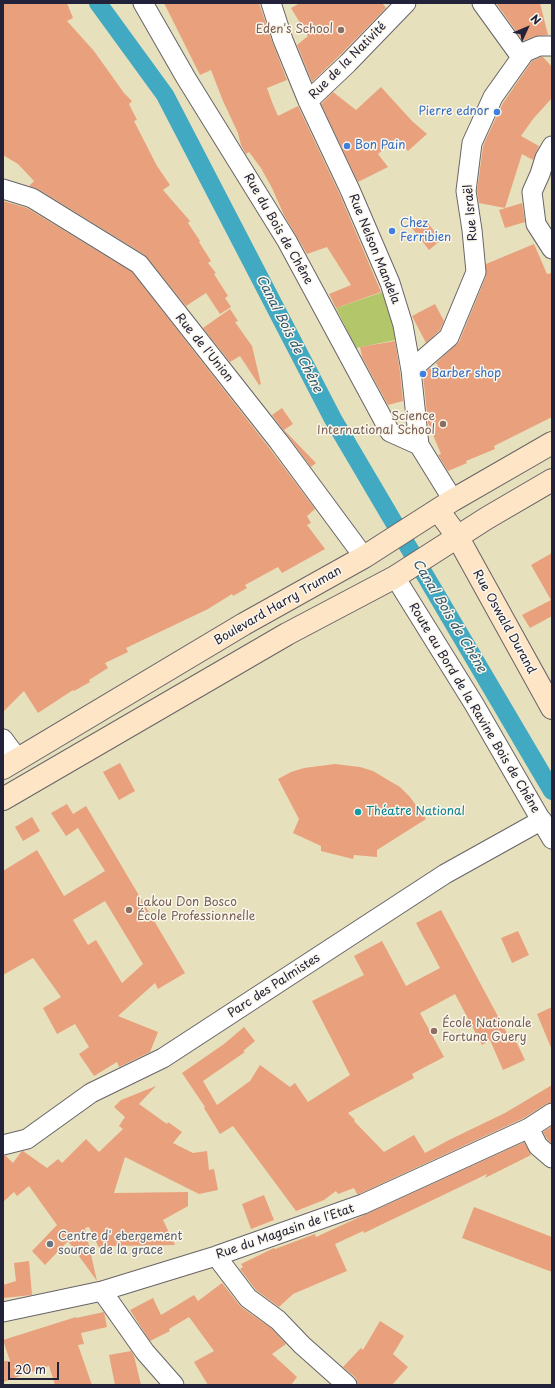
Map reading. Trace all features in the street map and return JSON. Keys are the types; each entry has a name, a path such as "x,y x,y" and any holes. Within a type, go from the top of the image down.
{"main road":[{"name":"Boulevard Harry Truman","path":"10,764 244,624 364,556 552,443"},
{"path":"3,799 287,634 401,573 552,480"},
{"name":"Rue Oswald Durand","path":"440,509 454,539 552,708"}],"street":[{"name":"Rue du Bois de Chêne","path":"143,3 186,78 287,241 390,432 419,445"},
{"name":"Rue de la Nativité","path":"308,102 406,3"},
{"path":"482,3 521,57"},
{"name":"Rue Nelson Mandela","path":"276,5 283,40 308,102 350,190 390,283 403,325 411,370 419,445 440,509"},
{"name":"Rue Israël","path":"411,370 449,337 476,272 466,191 472,143 493,97 525,52 539,46 552,46"},
{"path":"552,146 545,158 532,192 536,224 552,249"},
{"name":"Rue de l'Union","path":"3,189 32,198 138,264 279,442 364,556"},
{"name":"Route au Bord de la Ravine Bois de Chêne","path":"401,573 552,839"},
{"path":"3,739 10,764"},
{"name":"Parc des Palmistes","path":"3,1145 27,1139 91,1093 163,1058 445,874 542,820"},
{"name":"Rue du Magasin de l'Etat","path":"3,1312 102,1291 216,1256 363,1204 528,1128 552,1113"},
{"path":"528,1128 538,1146 552,1158"},
{"path":"216,1256 248,1298 278,1320 302,1345 347,1385"},
{"path":"102,1291 145,1352 174,1385"}],"green space":[{"path":"383,292 400,339 356,348 336,308"}],"building":[{"path":"3,3 67,3 73,18 67,21 94,51 124,93 132,101 129,104 137,120 134,121 157,166 170,185 163,190 190,221 188,223 211,261 208,263 216,273 214,274 228,296 225,298 231,307 220,314 206,293 186,306 145,255 38,189 29,186 34,181 18,164 3,155"},
{"path":"164,3 259,3 287,80 267,88 272,102 278,116 298,106 340,195 381,292 336,308 329,294 351,285 327,247 307,254 284,215 261,168 249,152 246,154 241,145 238,133 211,70 200,75"},
{"path":"300,3 382,3 386,8 312,82 297,45 308,36 291,8"},
{"path":"496,3 540,3 548,35 535,36 523,41"},
{"path":"543,57 552,67 552,98 533,119 521,136 539,146 533,160 522,154 505,208 479,203 477,191 485,141 503,103 532,61"},
{"path":"381,87 412,121 427,134 408,151 397,138 378,154 388,167 358,182 321,104 333,92 356,110"},
{"path":"3,201 27,208 132,272 315,509 307,516 311,523 307,525 325,549 282,573 278,567 245,585 247,588 233,596 232,594 208,609 126,648 128,652 105,663 108,668 89,680 90,682 74,691 73,690 38,713 24,691 3,712"},
{"path":"522,203 525,222 505,228 499,210"},
{"path":"424,218 441,240 429,250 412,228"},
{"path":"534,244 547,274 552,273 552,417 494,446 495,449 466,461 467,463 448,471 438,455 441,454 428,423 423,375 429,369 438,366 436,363 459,342 486,276 486,264"},
{"path":"435,304 444,321 440,330 426,343 412,316"},
{"path":"230,309 238,321 235,322 252,346 261,384 259,385 240,356 230,362 203,328"},
{"path":"395,341 403,401 388,405 362,357 360,347"},
{"path":"282,408 293,424 284,430 316,463 311,467 272,415"},
{"path":"552,553 552,616 530,628 522,615 551,600 531,565"},
{"path":"120,763 135,791 119,800 103,772"},
{"name":"Théatre National","path":"335,764 360,767 373,771 400,787 410,797 426,819 377,850 377,857 354,855 353,859 321,851 321,846 293,833 299,819 278,779 291,772 304,768"},
{"path":"67,804 73,814 86,806 185,973 158,989 155,983 118,1016 158,1032 150,1052 119,1067 117,1062 94,1076 79,1054 89,1047 75,1024 57,1034 43,1008 61,997 33,958 3,975 3,871 37,850 64,896 105,871 78,828 66,836 51,813","holes":["105,901 143,964 122,983 96,940 88,945 73,920"]},
{"path":"32,817 40,831 23,841 15,827"},
{"path":"441,910 509,1037 513,1035 525,1060 503,1070 490,1040 482,1045 455,994 420,1013 444,1057 412,1074 414,1078 348,1113 384,1152 414,1135 425,1153 505,1113 552,1085 552,1102 546,1104 524,1118 359,1194 357,1194 354,1188 338,1194 336,1191 324,1200 296,1211 233,1126 220,1134 204,1108 205,1107 182,1073 224,1044 244,1027 255,1041 243,1051 245,1052 203,1081 217,1105 250,1081 260,1065 290,1087 295,1083 308,1102 350,1075 312,1001 364,975 354,956 382,941 406,986 440,968 416,923"},
{"path":"518,931 529,955 512,963 501,938"},
{"path":"552,1007 552,1050 537,1014"},
{"path":"156,1086 139,1104 167,1124 168,1122 182,1132 173,1143 193,1153 207,1151 209,1170 214,1169 218,1190 199,1194 125,1157 114,1193 188,1192 188,1206 163,1220 175,1245 110,1246 101,1252 89,1227 85,1228 97,1281 68,1241 45,1265 32,1251 57,1225 29,1186 17,1196 14,1192 3,1202 3,1156 6,1156 13,1163 23,1151 47,1168 58,1159 62,1163 86,1139 99,1152 123,1129 119,1126 125,1117 114,1107 121,1100"},
{"path":"552,1126 552,1144 543,1132"},
{"path":"524,1142 531,1155 485,1178 487,1174 364,1233 363,1231 335,1244 347,1271 293,1294 279,1307 256,1290 240,1269 243,1267 241,1264 274,1248 275,1249 315,1234 316,1237"},
{"path":"264,1195 274,1220 251,1229 242,1204"},
{"path":"474,1207 552,1237 552,1272 462,1238"},
{"path":"29,1261 32,1295 3,1298 3,1285 16,1281 14,1263"},
{"path":"222,1283 241,1307 271,1328 286,1344 272,1354 297,1377 291,1385 208,1385 194,1362 214,1351 189,1317 169,1329 170,1331 150,1341 130,1310 153,1298 161,1315 194,1295 198,1301"},
{"path":"104,1312 107,1327 81,1333 84,1344 78,1345 92,1385 55,1385 49,1366 3,1382 3,1361 10,1361 3,1340 76,1317"},
{"path":"380,1321 404,1336 393,1354 408,1367 392,1385 358,1385 355,1377 343,1367 361,1348 363,1350"},
{"path":"131,1351 134,1356 141,1385 115,1385 109,1355"}],"waterway":[{"name":"Canal Bois de Chêne","path":"98,3 165,95 333,419 552,791"}],"place":[{"name":"Eden's School","path":"341,30"},
{"name":"Pierre ednor","path":"497,112"},
{"name":"Bon Pain","path":"347,146"},
{"name":"Chez Ferribien","path":"392,231"},
{"name":"Barber shop","path":"423,374"},
{"name":"Science International School","path":"443,424"},
{"name":"Théatre National","path":"358,812"},
{"name":"Lakou Don Bosco École Professionnelle","path":"129,910"},
{"name":"École Nationale Fortuna Guery","path":"434,1031"},
{"name":"Centre d' ebergement source de la grace","path":"50,1244"}]}
